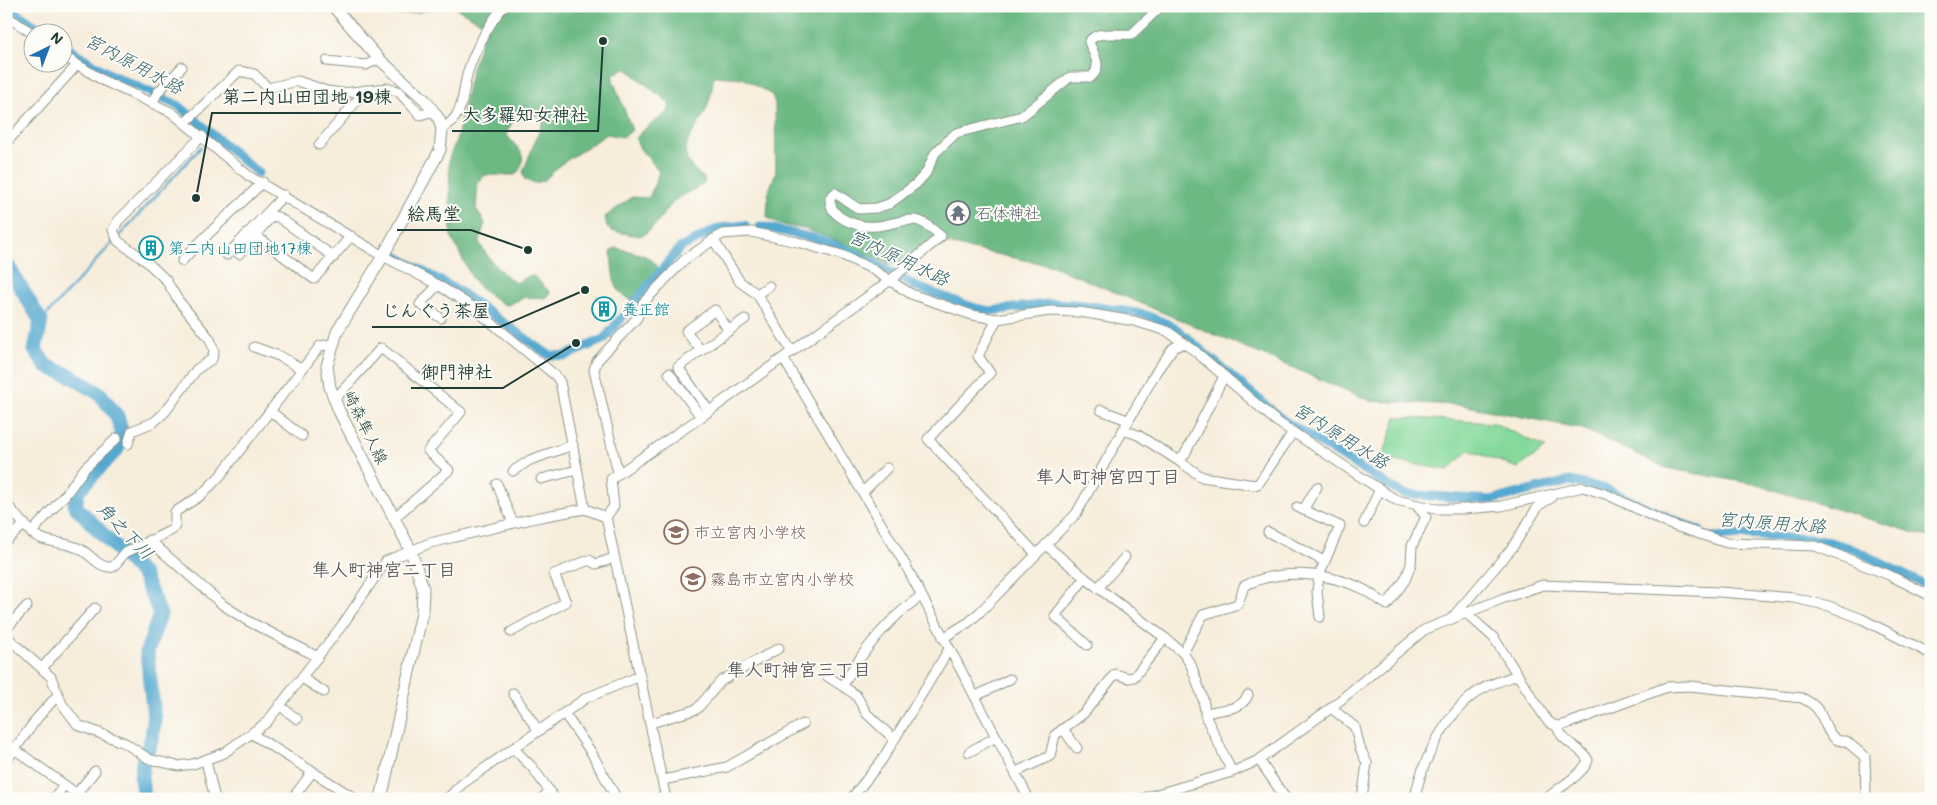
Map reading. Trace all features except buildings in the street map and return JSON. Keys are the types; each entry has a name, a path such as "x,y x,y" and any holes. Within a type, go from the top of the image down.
{"main road":[{"path":"333,6 379,60 416,91 434,111 442,129"},
{"name":"崎森隼人線","path":"381,799 422,613 423,589 411,551 334,400 328,374 332,344 337,332 383,256 440,150 442,129"}],"street":[{"path":"442,129 451,124 459,114 468,71 496,15 504,6"},
{"path":"655,799 666,798 606,517 614,506 611,479 701,417 890,280 941,236 925,223 915,220 875,227 857,225 841,218 834,212 830,204 830,198 836,193 859,209 876,208 889,204 916,184 926,173 934,153 956,133 1022,116 1070,77 1092,77 1097,72 1098,67 1089,42 1092,37 1098,35 1132,34 1161,6"},
{"path":"6,16 22,26"},
{"path":"327,61 366,66 379,60"},
{"path":"72,62 104,81 155,98 190,119 202,136 249,176 263,182 383,256 470,304 556,376 560,382 585,509"},
{"path":"6,143 77,65"},
{"path":"155,98 182,67"},
{"path":"190,119 239,71 254,74 268,88 298,81 327,91 342,93 388,88 398,91 420,115 434,111"},
{"path":"319,145 366,90"},
{"path":"128,444 132,431 154,422 165,412 198,369 212,359 214,351 210,339 178,300 166,280 117,238 113,230 118,221 202,136"},
{"path":"182,261 205,236 238,208 263,182"},
{"path":"227,255 284,196"},
{"path":"240,254 272,216 278,216 334,257"},
{"path":"618,473 594,370 597,361 637,318 643,303 684,260 713,239 728,233 744,232 797,242 856,261 890,280 910,294 972,315 997,319 1050,312 1085,313 1146,324 1166,331 1184,343 1276,421 1396,500 1417,506 1455,509 1502,506 1583,487 1608,495 1669,524 1727,543 1815,546 1889,576 1931,596"},
{"path":"255,235 314,279 351,236"},
{"path":"713,239 740,282 757,294 792,352"},
{"path":"438,285 420,304 442,318"},
{"path":"757,294 769,286"},
{"path":"701,351 686,331 715,310 729,330"},
{"path":"709,411 678,367 746,319"},
{"path":"997,319 978,356 990,373 928,439 1036,554"},
{"path":"943,638 969,622 981,611 1076,514 1127,420 1168,354 1175,347 1184,343"},
{"path":"6,504 32,533 44,539 81,549 103,566 113,567 122,556 149,540 172,530 175,526 175,512 200,496 220,476 320,346 332,344"},
{"path":"254,347 279,356 302,369"},
{"path":"334,400 381,348 461,412 428,451 449,470 394,518"},
{"path":"783,358 863,492 976,696 980,708 1029,799"},
{"path":"669,373 701,417"},
{"path":"1179,461 1185,454 1224,376"},
{"path":"1101,410 1127,420"},
{"path":"270,411 302,436"},
{"path":"1123,430 1138,435 1202,478 1255,485 1259,483 1293,432"},
{"path":"32,533 86,468 117,438"},
{"path":"513,471 530,460 573,445"},
{"path":"863,492 887,468"},
{"path":"542,479 577,470"},
{"path":"497,484 512,523"},
{"path":"1317,487 1300,508 1340,526 1319,575 1317,592 1320,617"},
{"path":"1364,523 1380,489"},
{"path":"1450,619 1512,548 1538,504 1563,492"},
{"path":"1183,653 1202,616 1238,604 1246,585 1271,577 1309,573 1319,575 1355,585 1387,605 1405,580 1411,565 1412,546 1426,517 1417,506"},
{"path":"6,636 51,677 68,714 78,725 101,735 120,740 149,759 178,766 206,761 224,753 267,722 318,657 383,565 430,543 512,523 585,509 606,517"},
{"path":"7,539 25,524"},
{"path":"1268,532 1324,561"},
{"path":"149,540 223,605 248,621 318,657"},
{"path":"1046,544 1085,578 1183,653 1195,676 1203,699 1205,714 1232,772"},
{"path":"1098,588 1125,557"},
{"path":"511,632 566,602 554,574 589,560 596,564 614,558"},
{"path":"1085,578 1055,616 1087,645"},
{"path":"1140,799 1232,772 1259,760 1331,708 1414,637 1450,619 1535,587 1550,584 1720,592 1794,598 1837,609 1931,654"},
{"path":"843,685 853,667 882,629 899,612 921,596"},
{"path":"6,629 27,606"},
{"path":"42,668 95,608"},
{"path":"1466,613 1494,638 1546,719 1557,726 1564,739 1585,754 1588,760 1581,772 1546,799"},
{"path":"1016,772 1050,756 1054,734 1084,713 1115,674 1129,678 1136,675 1165,638"},
{"path":"651,723 697,709 721,681 780,648"},
{"path":"851,799 882,760 949,649"},
{"path":"1415,799 1427,756 1463,705 1474,694 1492,684 1517,675"},
{"path":"447,799 462,784 586,698 640,676"},
{"path":"827,676 860,698 867,714 894,739"},
{"path":"302,678 324,692"},
{"path":"976,696 1010,679"},
{"path":"1557,726 1667,687 1690,686 1802,698 1817,708 1831,736 1841,742 1846,741 1865,757 1866,799"},
{"path":"513,693 538,730"},
{"path":"6,761 38,717 58,695"},
{"path":"1205,714 1240,706 1248,695"},
{"path":"279,705 297,719"},
{"path":"1331,708 1354,726 1360,748 1368,763 1362,799"},
{"path":"564,713 591,752 617,799"},
{"path":"663,780 727,767 803,724"},
{"path":"1063,729 1077,748"},
{"path":"252,734 356,799"},
{"path":"969,752 996,737"},
{"path":"6,743 81,796 95,771"},
{"path":"513,748 553,795 541,799"},
{"path":"1259,760 1286,799"},
{"path":"206,761 215,799"},
{"path":"292,799 313,771"},
{"path":"54,799 64,785"}],"green space":[{"path":"366,6 444,6 414,13 394,15 375,11"},
{"path":"452,6 1931,6 1931,538 1754,484 1666,468 1583,429 1462,405 1371,401 1053,266 948,244 894,264 888,264 859,250 808,230 777,223 767,217 768,193 776,172 775,103 772,95 743,78 714,76 707,107 688,143 687,159 693,168 704,178 705,183 674,201 653,227 645,234 639,236 612,231 607,227 605,217 632,197 647,198 650,196 659,172 640,148 636,139 641,132 669,111 669,103 627,69 622,69 613,76 613,80 632,130 624,137 607,134 561,164 545,180 536,183 525,180 523,172 544,119 520,108 506,134 521,152 522,162 520,168 515,175 485,175 478,183 476,209 485,223 479,242 495,265 516,283 529,276 534,276 550,292 546,298 525,297 508,305 503,304 482,290 472,278 451,236 449,159 458,135 471,72 487,22 481,22"},
{"path":"616,248 647,257 652,260 658,270 633,300 621,293 614,281 611,251"},
{"path":"1396,417 1494,423 1546,448 1518,468 1469,450 1448,470 1382,459"}],"waterway":[{"name":"宮内原用水路","path":"6,6 30,22"},
{"name":"宮内原用水路","path":"72,50 108,73 178,105 258,173"},
{"path":"119,236 201,147"},
{"name":"宮内原用水路","path":"394,255 460,292 549,355 565,356 604,339 680,248 719,228 745,225"},
{"name":"宮内原用水路","path":"760,226 813,238 851,251 917,287 975,308 990,311 1055,303 1084,305 1143,314 1173,326 1283,420 1403,494 1491,500 1570,481 1606,489 1700,531"},
{"path":"41,321 115,240"},
{"name":"角之下川","path":"6,263 41,321 35,350 46,366 71,376 100,394 117,416 122,433 117,449 78,490 75,506 143,575 160,614 147,652 154,718 152,738 143,761 141,778 144,799"},
{"name":"宮内原用水路","path":"1712,537 1745,535 1823,540 1851,548 1931,588"}],"place":[{"name":"大多羅知女神社","path":"603,41"},
{"name":"第二内山田団地 19棟","path":"196,198"},
{"name":"石体神社","path":"958,213"},
{"name":"第二内山田団地17棟","path":"151,248"},
{"name":"絵馬堂","path":"528,250"},
{"name":"じんぐう茶屋","path":"585,290"},
{"name":"養正館","path":"604,309"},
{"name":"御門神社","path":"576,343"},
{"name":"市立宮内小学校","path":"676,532"},
{"name":"霧島市立宮内小学校","path":"693,579"}],"district":[{"name":"隼人町神宮四丁目","path":"1108,477"},
{"name":"隼人町神宮二丁目","path":"384,570"},
{"name":"隼人町神宮三丁目","path":"799,670"}]}
